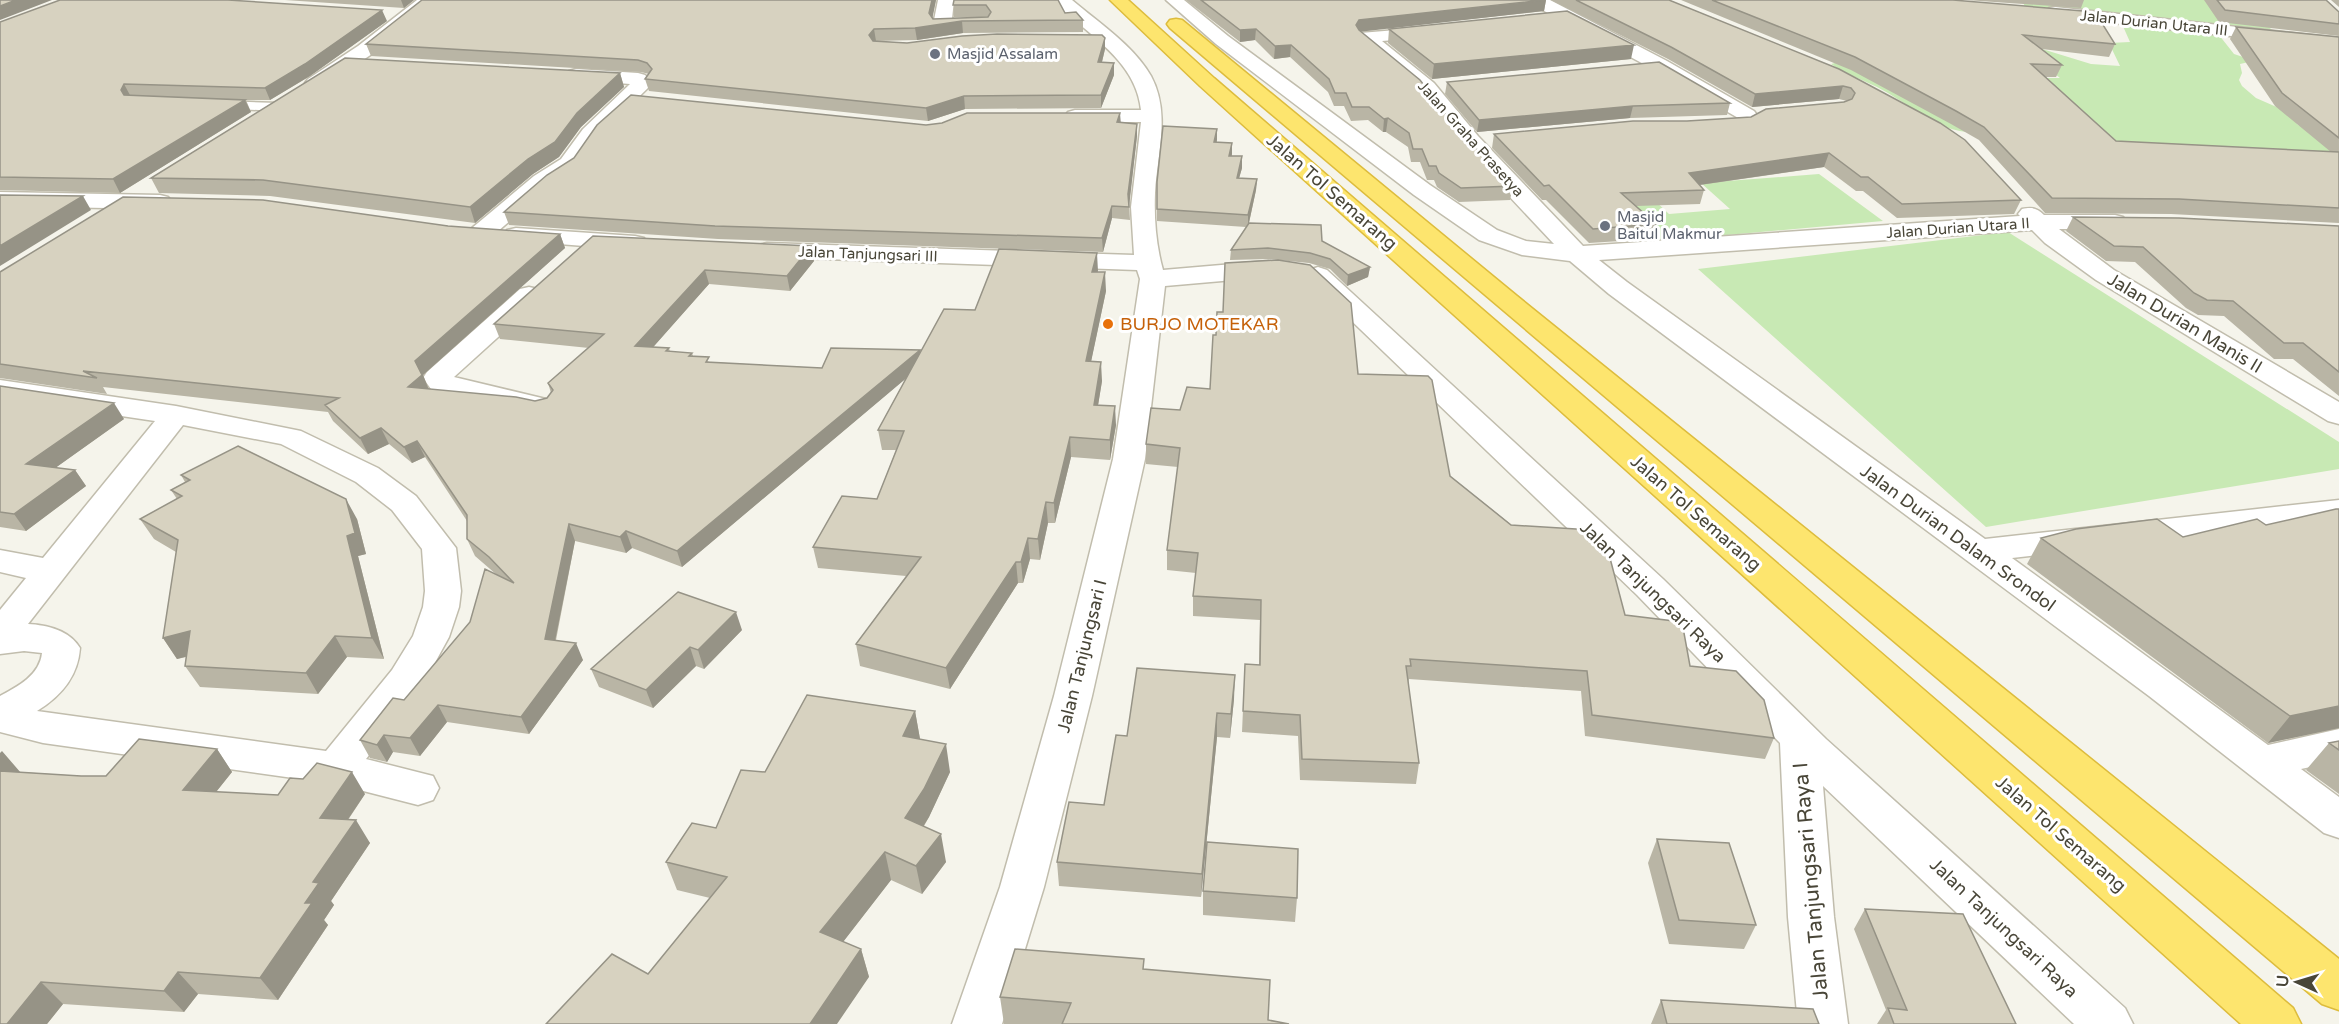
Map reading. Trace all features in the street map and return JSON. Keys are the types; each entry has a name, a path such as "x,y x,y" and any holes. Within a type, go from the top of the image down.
{"highway":[{"name":"Jalan Tol Semarang","path":"1118,0 1234,106 2277,1024"},
{"name":"Jalan Tol Semarang","path":"1150,0 1508,302 2339,988"}],"street":[{"path":"249,124 365,50 406,15 428,0"},
{"path":"946,0 942,25 1002,21"},
{"name":"Jalan Durian Utara II","path":"1174,0 1222,40 1422,190 1488,235 1522,248 1578,254 2037,222 2137,223"},
{"path":"1537,0 1660,65 1750,117 1750,121 1726,124"},
{"name":"Jalan Tanjungsari I","path":"977,1024 1034,842 1073,696 1124,482 1140,388 1150,271 1143,207 1151,116 1147,89 1134,67 1106,39 1081,17 1060,9"},
{"name":"Jalan Durian Utara III","path":"2032,10 2339,43"},
{"path":"383,14 406,15"},
{"path":"1534,20 1568,16"},
{"name":"Jalan Graha Prasetya","path":"1454,30 1364,34 1427,87 1470,141 1578,254"},
{"path":"1082,39 1106,39"},
{"path":"939,43 987,40"},
{"path":"346,63 381,64"},
{"path":"1624,69 1660,65"},
{"path":"481,233 542,181 569,164 590,133 643,83 641,80 555,74"},
{"path":"1427,87 1450,86"},
{"path":"627,97 650,100"},
{"path":"1747,115 1770,113"},
{"path":"1062,116 1151,116"},
{"path":"1470,141 1494,139"},
{"path":"86,225 153,184"},
{"name":"Jalan Durian Manis II","path":"2014,196 2054,238 2105,275 2339,416"},
{"path":"0,199 178,202"},
{"path":"454,231 655,244"},
{"path":"541,406 441,383 437,378 591,240"},
{"name":"Jalan Tanjungsari III","path":"746,250 1150,271"},
{"name":"Jalan Durian Dalam Srondol","path":"1578,254 1618,288 2163,686 2339,821"},
{"name":"Jalan Tanjungsari Raya","path":"1150,271 1285,268 1306,270 1319,276 1650,587 1800,737 2108,1024"},
{"path":"0,389 176,415 290,437 367,475 404,503 439,548 443,591 441,608 431,637 406,680 336,768"},
{"path":"0,635 176,415"},
{"path":"1977,551 2339,510"},
{"path":"0,561 50,571"},
{"path":"0,641 36,637 51,640 61,648 62,660 55,674 40,689 0,715"},
{"path":"0,715 43,728 336,768 418,788"},
{"name":"Jalan Tanjungsari Raya I","path":"1800,737 1809,883 1823,1024"},
{"path":"2262,762 2339,744"}],"lane":[{"path":"207,104 278,106"}],"green space":[{"path":"2022,0 2229,0 2266,23 2275,34 2025,7"},
{"path":"2122,24 2219,35 2234,54 2246,58 2249,62 2240,64 2242,73 2239,80 2242,86 2256,98 2288,112 2298,125 2317,131 2339,161 2144,142 2125,144 1965,132 1939,124 1890,94 1831,64 1843,61 2004,78 2060,78 2028,52 2042,49 2091,64 2120,66 2109,43 2130,42"},
{"path":"1819,174 1883,221 1660,241 1605,186 1636,183 1669,214 1730,209 1701,183"},
{"path":"2008,232 2339,442 2339,469 1986,527 1698,269"}],"building":[{"path":"0,0 16,0 0,6"},
{"path":"60,0 228,0 382,10 305,64 265,88 124,84 121,90 124,95 245,100 113,179 0,177 0,22"},
{"path":"422,0 932,0 929,13 933,19 988,17 991,12 986,5 953,5 954,0 1058,0 1065,13 1076,12 1083,20 962,21 915,28 874,29 869,35 873,41 907,43 997,34 1102,35 1105,38 1098,62 1114,63 1101,95 964,96 926,108 645,79 652,69 647,63 638,60 366,44"},
{"path":"1201,0 1545,0 1359,20 1356,25 1359,30 1420,80 1462,134 1513,186 1461,188 1439,173 1436,166 1429,166 1422,149 1413,149 1409,133 1388,118 1384,119 1369,107 1352,107 1346,93 1335,93 1329,79 1291,45 1275,46 1256,29 1240,30"},
{"path":"1576,0 1669,0 1839,69 1940,123 1965,140 2021,200 1902,204 1868,177 1861,177 1829,153 1689,173 1704,190 1621,193 1656,224 1593,229 1549,185 1544,186 1494,134 1633,121 1687,121 1751,117 1766,109 1844,102 1852,99 1855,93 1851,88 1843,86 1755,94 1671,47"},
{"path":"1712,0 1953,0 2095,12 2115,44 2023,35 2062,65 2031,64 2116,141 2339,152 2339,208 2179,199 2052,198 1984,127 1855,57"},
{"path":"2217,0 2326,0 2339,12 2339,24 2225,10"},
{"path":"1567,11 1634,45 1434,64 1389,29"},
{"path":"2236,27 2339,37 2339,138 2282,93"},
{"path":"345,58 620,73 577,113 555,142 528,159 470,207 263,180 151,178"},
{"path":"1659,62 1730,103 1633,106 1479,120 1447,82"},
{"path":"631,95 926,125 942,123 967,113 1120,113 1117,122 1137,124 1128,194 1129,207 1112,206 1102,238 715,226 504,212 547,175 574,158 597,125"},
{"path":"1163,126 1217,129 1214,142 1232,143 1229,156 1242,156 1237,178 1257,179 1248,215 1157,209 1157,182"},
{"path":"0,195 83,196 0,246"},
{"path":"123,197 263,200 448,226 560,234 415,361 422,375 408,387 516,397 535,401 547,398 553,390 548,383 604,334 494,324 593,236 811,246 787,276 705,270 635,346 669,348 666,351 709,357 706,362 822,368 831,348 920,350 677,551 626,531 620,537 569,524 545,639 576,643 521,717 438,705 410,738 384,735 377,745 360,740 393,698 404,700 470,622 485,569 514,583 489,557 467,539 467,515 417,441 404,447 381,428 360,438 325,405 339,398 83,371 97,378 0,364 0,272"},
{"path":"2073,217 2179,218 2339,226 2339,372 2303,343 2284,343 2233,301 2207,300 2194,293 2143,247 2114,246"},
{"path":"1249,223 1321,225 1322,241 1370,267 1348,275 1330,259 1310,253 1268,248 1231,250"},
{"path":"999,249 1097,253 1092,272 1105,272 1086,361 1101,362 1094,405 1115,406 1110,440 1070,437 1054,503 1046,502 1038,539 1028,538 1021,562 1016,562 946,668 856,644 921,557 813,547 842,496 877,499 904,431 878,430 944,309 975,310"},
{"path":"1278,260 1310,265 1351,303 1358,374 1428,376 1432,380 1450,476 1511,525 1592,530 1606,543 1625,615 1682,622 1690,666 1736,671 1764,700 1774,738 1592,715 1587,671 1410,659 1411,666 1406,666 1419,763 1302,759 1300,715 1243,711 1245,664 1260,665 1261,600 1193,596 1198,553 1167,550 1180,448 1146,444 1151,408 1180,410 1187,387 1210,389 1213,335 1216,335 1217,312 1223,312 1225,263"},
{"path":"0,386 114,403 26,464 75,470 14,514 0,512"},
{"path":"238,446 346,499 355,533 347,536 372,638 335,636 306,673 185,666 190,631 163,638 178,540 140,519 182,496 171,490 190,480 181,475"},
{"path":"2339,509 2339,706 2290,716 2041,538 2076,529 2157,519 2183,537 2257,519 2266,525"},
{"path":"678,592 736,612 698,650 690,647 646,690 591,669"},
{"path":"1137,668 1235,675 1231,714 1217,713 1202,874 1057,862 1069,802 1104,805 1116,735 1127,736"},
{"path":"807,695 915,711 903,736 946,744 924,789 905,818 941,834 916,866 885,852 820,932 861,949 810,1024 546,1024 612,954 648,974 727,877 666,862 692,823 716,828 741,770 765,772"},
{"path":"139,739 217,749 183,790 278,795 290,778 303,779 317,763 352,772 320,818 356,820 313,882 319,883 305,903 312,903 260,978 178,972 164,991 41,982 7,1024 0,1024 0,771 106,776"},
{"path":"2339,741 2339,750 2329,743"},
{"path":"1657,839 1729,843 1756,925 1679,920"},
{"path":"1207,842 1298,849 1297,898 1203,891"},
{"path":"1865,909 1963,914 2016,1024 1894,1024 1888,1008 1907,1010"},
{"path":"1015,949 1144,959 1143,969 1270,980 1268,1020 1289,1024 1062,1024 1071,1003 1000,997"},
{"path":"1661,1000 1813,1009 1819,1024 1667,1024"}],"place":[{"name":"Masjid Assalam","path":"935,54"},
{"name":"Masjid Baitul Makmur","path":"1605,226"},
{"name":"BURJO MOTEKAR","path":"1108,324"}]}
